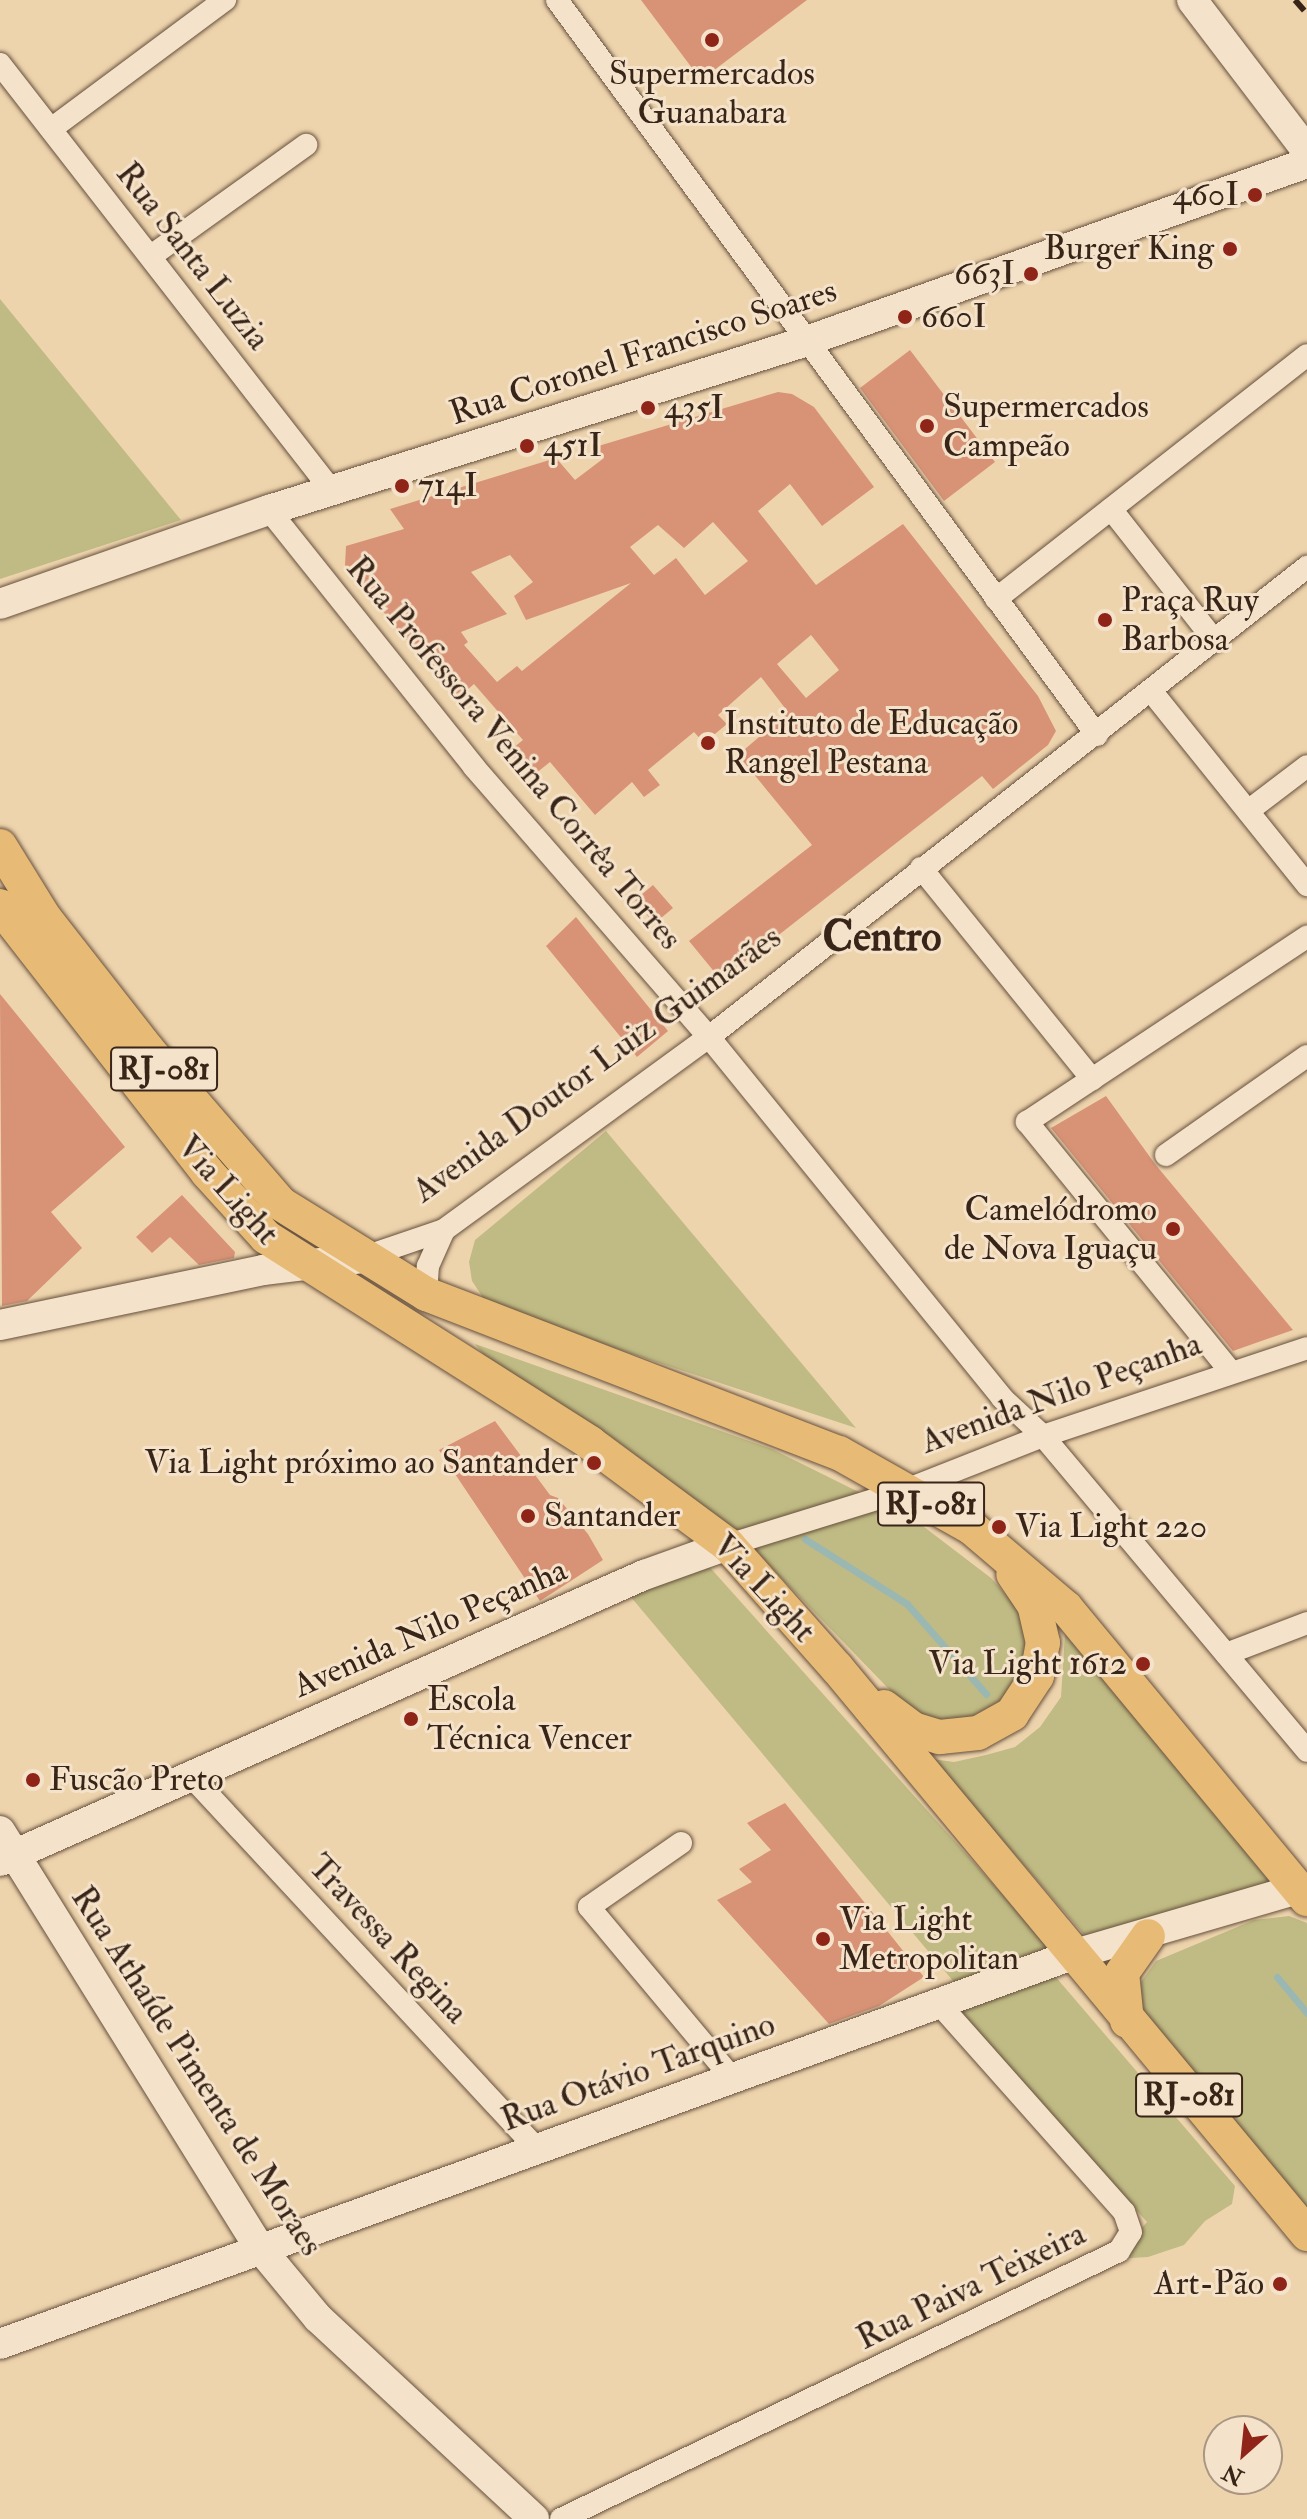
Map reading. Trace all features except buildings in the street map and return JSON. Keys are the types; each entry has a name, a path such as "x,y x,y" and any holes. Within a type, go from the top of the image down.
{"main road":[{"name":"Via Light","path":"0,846 44,917 237,1159 281,1204 362,1258 426,1294 788,1432 906,1490 972,1528 1066,1608 1304,1891"},
{"name":"Via Light","path":"0,906 30,950 236,1207 302,1263 590,1443 728,1545 837,1668 1127,2022 1307,2234"},
{"path":"0,917 30,950"},
{"path":"426,1294 443,1331 481,1376"},
{"path":"837,1668 897,1719 926,1734 952,1738 978,1733 1005,1721 1020,1706 1040,1664 1041,1626 1023,1586 972,1528"},
{"path":"1127,2022 1122,1973 1148,1936"}],"street":[{"path":"51,129 225,0"},
{"path":"557,0 804,342 1097,735"},
{"path":"1192,0 1307,151"},
{"name":"Rua Santa Luzia","path":"0,64 332,491"},
{"path":"151,256 306,145"},
{"name":"Rua Coronel Francisco Soares","path":"0,604 269,510 804,342 1307,163"},
{"path":"996,599 1307,355"},
{"path":"1111,509 1215,641"},
{"name":"Rua Professora Venina Corrêa Torres","path":"269,510 474,767 709,1037 1002,1398 1043,1436 1307,1751"},
{"name":"Avenida Doutor Luiz Guimarães","path":"0,1325 302,1263 362,1258 444,1230 709,1037 921,868 1152,692 1307,567"},
{"path":"1152,692 1307,885"},
{"path":"1248,811 1307,766"},
{"path":"921,868 1092,1079"},
{"path":"1231,1372 1027,1122 1307,937"},
{"path":"1166,1155 1302,1068"},
{"path":"426,1294 430,1257 444,1230"},
{"name":"Avenida Nilo Peçanha","path":"5,1849 190,1775 644,1575 728,1545 906,1490 1043,1436 1307,1348"},
{"path":"1226,1654 1307,1623"},
{"name":"Travessa Regina","path":"190,1775 537,2149"},
{"path":"681,1843 589,1907 733,2079"},
{"name":"Rua Athaíde Pimenta de Moraes","path":"5,1849 260,2248 318,2318 534,2519"},
{"name":"Rua Otávio Tarquino","path":"0,2344 1072,1955 1304,1891"},
{"name":"Rua Paiva Teixeira","path":"561,2519 1103,2262 1127,2240 1130,2222 1124,2212 940,2005"}],"shaded area":[{"path":"0,299 181,520 0,579"},
{"path":"606,1131 856,1428 508,1313 484,1299 472,1281 469,1262 475,1240"},
{"path":"475,1344 772,1449 915,1520 991,1578 1021,1612 1028,1656 1014,1698 965,1726 914,1715 734,1529 610,1436 490,1363"},
{"path":"706,1563 1052,1950 954,1982 625,1590"},
{"path":"1065,1634 1278,1884 1087,1938 932,1759 954,1762 1015,1747 1040,1727 1061,1697"},
{"path":"1289,1916 1307,1923 1307,2212 1139,2020 1136,1989 1156,1961 1254,1920"},
{"path":"1048,1968 1235,2186 1232,2204 1205,2221 1184,2245 1148,2257 1114,2259 1147,2222 952,2008"}],"waterway":[{"path":"805,1539 907,1604 986,1694"},
{"path":"1277,1977 1307,2013"}],"railway":[{"path":"1295,0 1307,14"}],"place":[{"name":"Supermercados Guanabara","path":"712,40"},
{"name":"460I","path":"1255,195"},
{"name":"Burger King","path":"1230,249"},
{"name":"663I","path":"1031,274"},
{"name":"660I","path":"905,317"},
{"name":"435I","path":"648,408"},
{"name":"Supermercados Campeão","path":"927,426"},
{"name":"451I","path":"527,446"},
{"name":"714I","path":"402,486"},
{"name":"Praça Ruy Barbosa","path":"1105,620"},
{"name":"Instituto de Educação Rangel Pestana","path":"708,743"},
{"name":"Camelódromo de Nova Iguaçu","path":"1173,1229"},
{"name":"Via Light próximo ao Santander","path":"594,1463"},
{"name":"Santander","path":"528,1516"},
{"name":"Via Light 220","path":"999,1527"},
{"name":"Via Light 1612","path":"1143,1664"},
{"name":"Escola Técnica Vencer","path":"411,1719"},
{"name":"Fuscão Preto","path":"33,1780"},
{"name":"Via Light Metropolitan","path":"823,1939"},
{"name":"Art-Pão","path":"1280,2284"}],"district":[{"name":"Centro","path":"882,937"}]}
